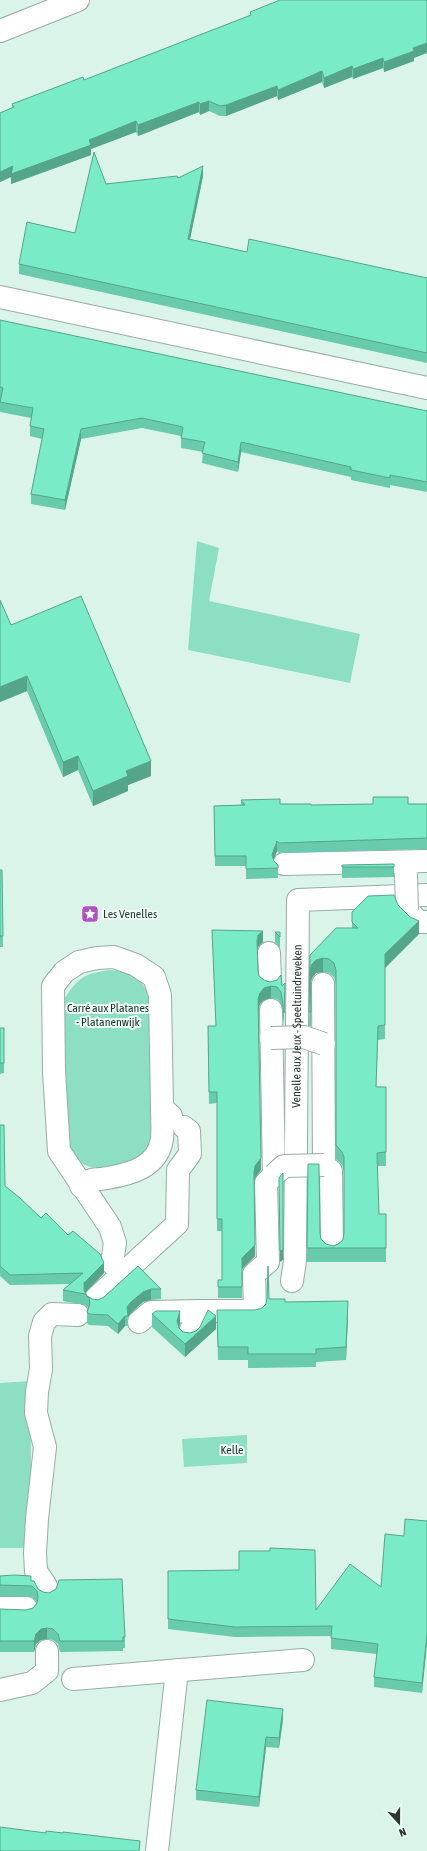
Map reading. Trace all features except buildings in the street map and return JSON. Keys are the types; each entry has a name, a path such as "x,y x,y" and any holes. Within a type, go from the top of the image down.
{"street":[{"path":"0,31 78,0"},
{"path":"0,297 427,388"},
{"path":"284,864 413,866 407,910 419,922 427,922"},
{"name":"Venelle aux Jeux - Speeltuindreveken","path":"292,1281 295,1261 298,900 427,895"},
{"path":"269,953 270,981"},
{"path":"81,1186 92,1179 106,1179 140,1170 154,1159 172,1117 160,995 154,977 136,965 114,958 97,958 79,962 64,972 53,986 54,1071 59,1151 81,1186 110,1227 115,1243 112,1262 122,1274"},
{"path":"324,984 324,1165"},
{"path":"271,1010 274,1175"},
{"path":"271,1038 304,1037 324,1044"},
{"path":"96,1298 177,1224 178,1170 190,1154 189,1131 172,1117"},
{"path":"139,1322 151,1312 255,1311 254,1274 268,1262 266,1183 284,1166 324,1165 331,1171 332,1247"},
{"path":"200,1311 189,1334 197,1324 244,1322 251,1317 251,1271 265,1258 265,1240"},
{"path":"47,1591 46,1586 36,1570 35,1553 37,1519 45,1447 36,1413 41,1369 40,1336 44,1322 52,1314 73,1315"},
{"path":"0,1608 26,1608"},
{"path":"73,1679 303,1660"},
{"path":"0,1690 32,1683 47,1661"},
{"path":"157,1851 177,1670"}],"green space":[{"path":"197,541 219,548 209,601 360,634 350,683 188,650"},
{"name":"Carré aux Platanes - Platanenwijk","path":"110,970 126,973 138,979 146,989 152,1005 151,1143 149,1150 140,1160 123,1167 103,1169 84,1164 77,1160 65,1142 63,1001 77,982 82,978 93,973"},
{"path":"30,1381 32,1548 0,1548 0,1383"},
{"name":"Kelle","path":"247,1435 247,1463 184,1467 182,1439"}],"place":[{"name":"Les Venelles","path":"90,914"}]}
